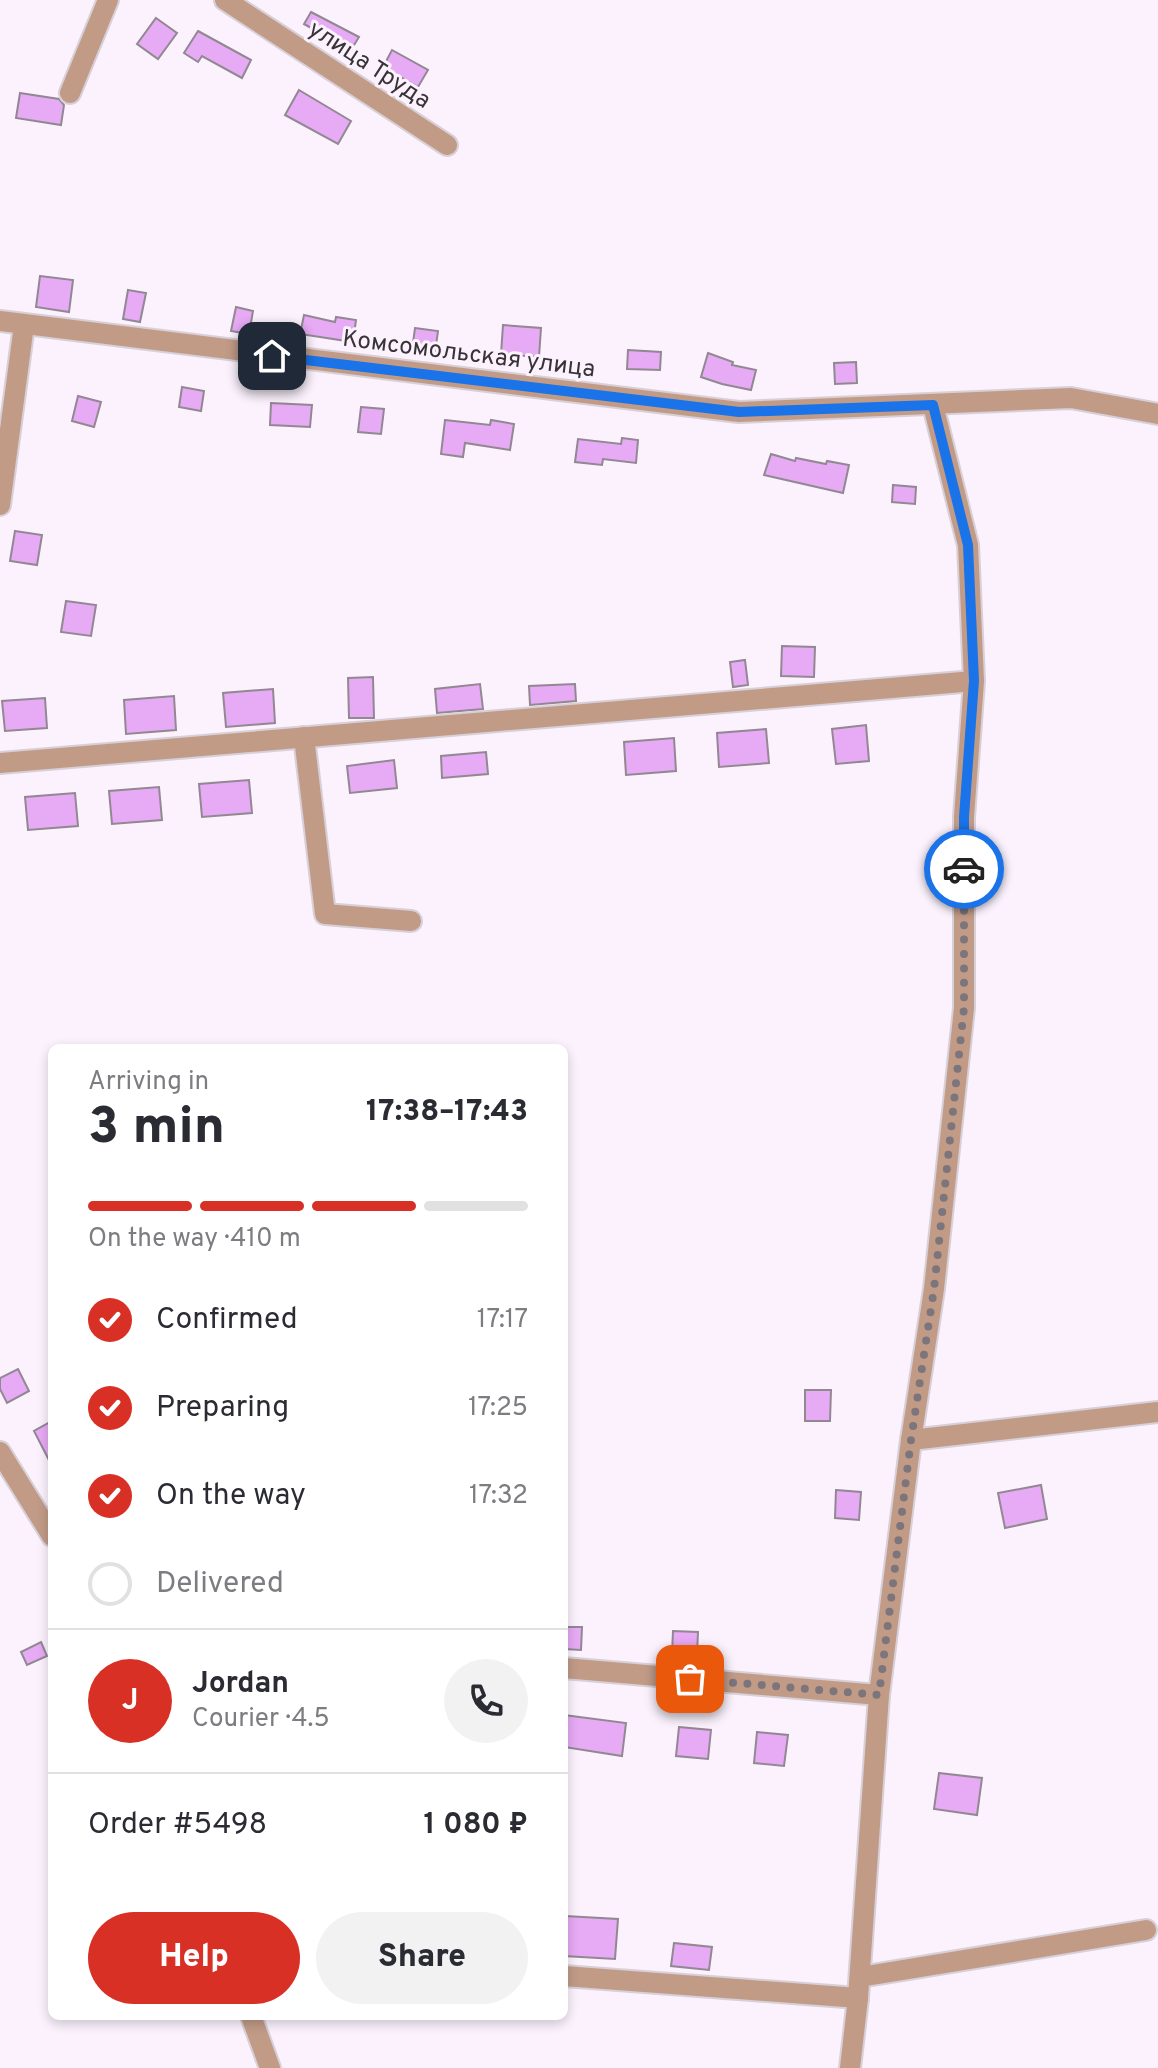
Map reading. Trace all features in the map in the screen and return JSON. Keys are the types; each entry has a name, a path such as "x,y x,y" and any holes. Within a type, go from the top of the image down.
{"street":[{"path":"70,93 108,0"},
{"name":"улица Труда","path":"225,0 447,145"},
{"name":"Комсомольская улица","path":"0,321 739,412 1071,398 1158,414"},
{"path":"0,505 24,325"},
{"path":"850,2068 860,1977 879,1695 911,1440 934,1289 964,1008 964,817 974,681 968,545 933,405"},
{"path":"0,763 974,681"},
{"path":"304,737 325,914 411,921"},
{"path":"911,1440 1158,1412"},
{"path":"0,1452 48,1530"},
{"path":"568,1668 879,1695"},
{"path":"860,1977 1146,1930"},
{"path":"568,1976 858,1998"},
{"path":"252,2020 265,2066"}],"building":[{"path":"311,12 359,37 351,50 304,24"},
{"path":"156,18 177,33 158,59 137,44"},
{"path":"198,31 251,60 242,78 202,56 198,62 184,53"},
{"path":"392,50 428,70 418,87 383,67"},
{"path":"299,90 351,121 338,144 285,115"},
{"path":"20,93 59,99 64,105 61,125 16,118"},
{"path":"40,276 73,280 69,312 36,307"},
{"path":"128,290 146,293 140,322 123,319"},
{"path":"236,307 253,311 249,334 231,331"},
{"path":"304,315 335,322 336,317 356,320 353,342 300,334"},
{"path":"503,325 541,328 539,357 501,354"},
{"path":"415,328 438,331 435,353 412,350"},
{"path":"628,350 661,352 660,370 627,369"},
{"path":"708,353 733,362 732,365 756,370 751,390 701,377"},
{"path":"856,362 857,383 835,384 834,363"},
{"path":"182,387 204,391 201,411 179,407"},
{"path":"78,396 101,402 94,427 72,421"},
{"path":"271,403 312,405 310,427 270,425"},
{"path":"361,407 384,409 381,434 358,432"},
{"path":"445,420 490,425 491,420 514,424 510,450 465,443 463,457 441,454"},
{"path":"622,438 638,440 636,463 603,459 602,465 575,462 578,439 621,444"},
{"path":"771,454 795,461 796,458 849,465 843,493 764,475"},
{"path":"893,485 916,487 915,504 892,502"},
{"path":"15,531 42,535 37,565 10,561"},
{"path":"66,601 96,605 91,636 61,632"},
{"path":"782,646 815,647 814,677 781,676"},
{"path":"745,660 748,685 733,687 730,662"},
{"path":"373,677 374,718 349,718 348,678"},
{"path":"480,684 483,709 437,713 435,689"},
{"path":"575,684 576,701 530,705 529,686"},
{"path":"273,689 275,723 226,727 223,693"},
{"path":"174,696 176,730 126,734 124,700"},
{"path":"45,698 47,728 5,731 2,701"},
{"path":"866,725 869,761 836,764 832,729"},
{"path":"766,729 769,763 719,767 717,733"},
{"path":"674,738 676,771 626,775 624,742"},
{"path":"486,752 488,774 442,778 441,756"},
{"path":"394,760 397,788 350,793 347,766"},
{"path":"249,780 252,813 202,817 199,784"},
{"path":"159,787 162,820 112,824 109,791"},
{"path":"75,793 78,826 28,830 25,797"},
{"path":"18,1369 29,1391 7,1403 0,1389 0,1378"},
{"path":"805,1390 831,1390 830,1421 805,1421"},
{"path":"48,1423 48,1458 34,1431"},
{"path":"1041,1485 1047,1519 1005,1528 998,1493"},
{"path":"836,1490 861,1492 859,1520 835,1518"},
{"path":"568,1627 582,1627 581,1650 568,1649"},
{"path":"673,1631 698,1632 697,1655 672,1654"},
{"path":"41,1642 47,1656 27,1665 21,1652"},
{"path":"568,1716 626,1723 622,1756 568,1748"},
{"path":"679,1727 711,1730 708,1759 676,1756"},
{"path":"757,1732 788,1735 784,1766 754,1763"},
{"path":"939,1773 982,1778 977,1815 934,1809"},
{"path":"568,1916 618,1919 615,1959 568,1956"},
{"path":"674,1943 712,1947 709,1970 671,1966"}],"way so far":[{"path":"690,1679 879,1695 911,1440 934,1289 964,1008 964,869"}],"route":[{"path":"272,356 739,412 933,405 968,545 974,681 964,817 964,869"}]}
